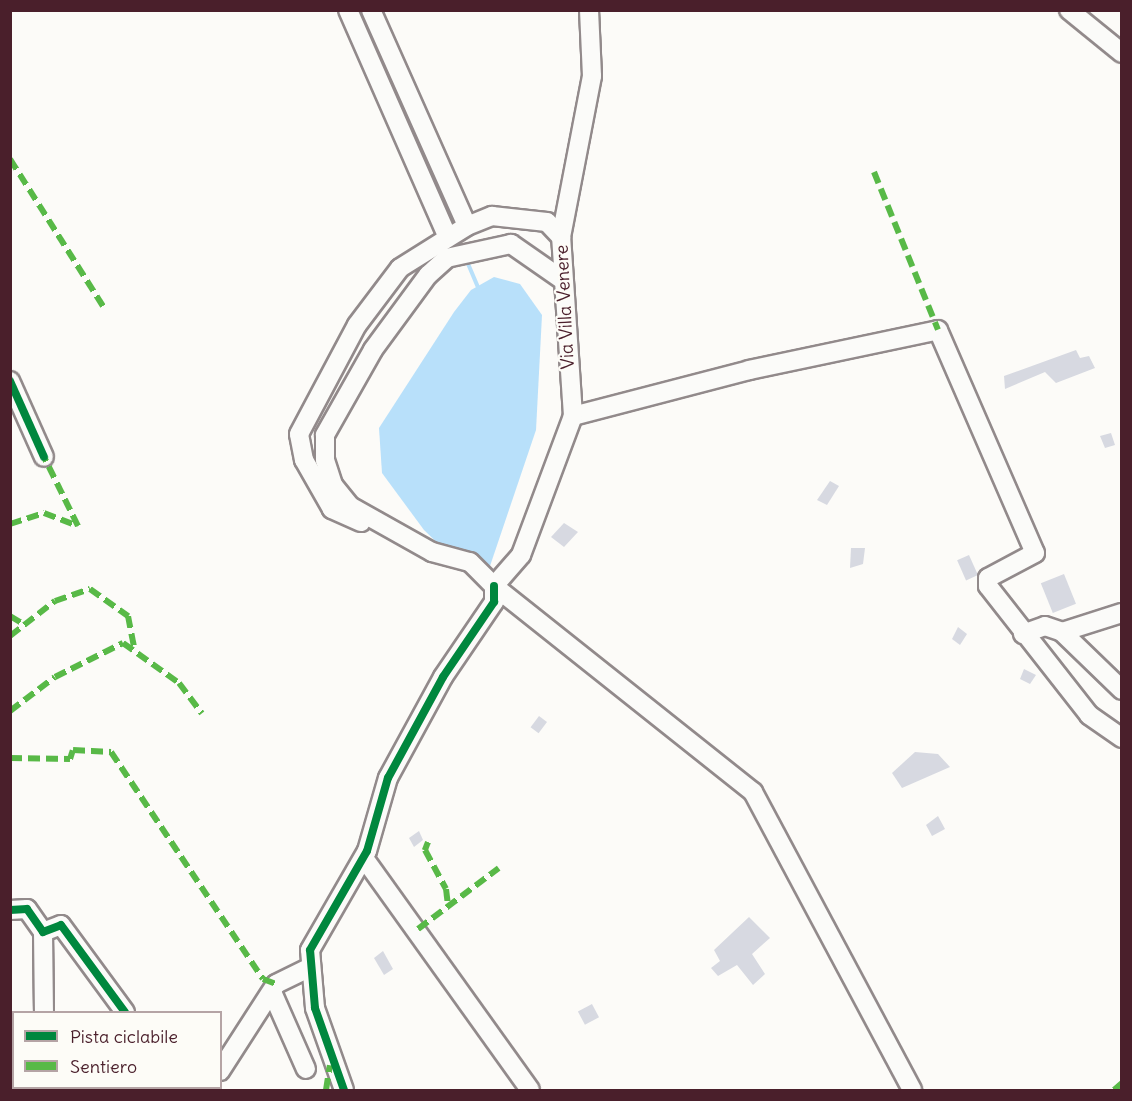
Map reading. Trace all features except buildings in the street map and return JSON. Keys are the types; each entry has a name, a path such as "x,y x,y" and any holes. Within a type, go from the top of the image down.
{"street":[{"path":"348,10 456,232"},
{"path":"371,10 456,232"},
{"name":"Via Villa Venere","path":"494,586 521,555 573,416 560,278 561,237 592,76 589,10"},
{"path":"1069,10 1122,53"},
{"path":"561,237 547,222 492,216 456,232 406,262 380,292 312,401 299,434 304,460 332,509 470,562 494,586 753,792 912,1090"},
{"path":"405,537 350,506 333,485 325,460 325,435 373,350 400,309 447,258 511,244 560,278"},
{"path":"573,416 749,370 938,330 1035,553 988,578 1023,634 1089,715 1122,738"},
{"path":"10,381 44,457"},
{"path":"344,1090 315,1008 310,950 364,858 388,778 443,677 494,602 494,586"},
{"path":"1062,632 1122,613"},
{"path":"1023,634 1045,626 1062,632 1122,690"},
{"path":"364,858 530,1090"},
{"path":"10,910 27,909 43,932 44,1011"},
{"path":"43,932 61,925 124,1011"},
{"path":"222,1068 272,992 311,967"},
{"path":"272,992 306,1070"}],"water":[{"path":"494,277 520,284 542,315 536,430 490,566 453,558 424,530 382,473 379,428 454,312 471,290"}],"waterway":[{"path":"466,259 478,287"}],"marked path":[{"path":"10,159 103,306"},
{"path":"874,172 938,330"},
{"path":"10,524 44,513 78,526 44,457"},
{"path":"10,636 55,601 90,589 128,616 134,647"},
{"path":"10,616 25,625"},
{"path":"10,711 55,677 123,643 179,683 202,713"},
{"path":"10,758 70,759 73,750 111,752 263,979 276,984"},
{"path":"428,842 425,850 446,889 448,906"},
{"path":"418,929 499,868"},
{"path":"326,1090 330,1065"},
{"path":"1114,1090 1122,1083"}],"cycle path":[{"path":"10,381 44,457"},
{"path":"344,1090 315,1008 310,950 367,851 388,778 443,677 494,602 494,586"},
{"path":"10,910 27,909 43,932 61,925 124,1011"}]}
